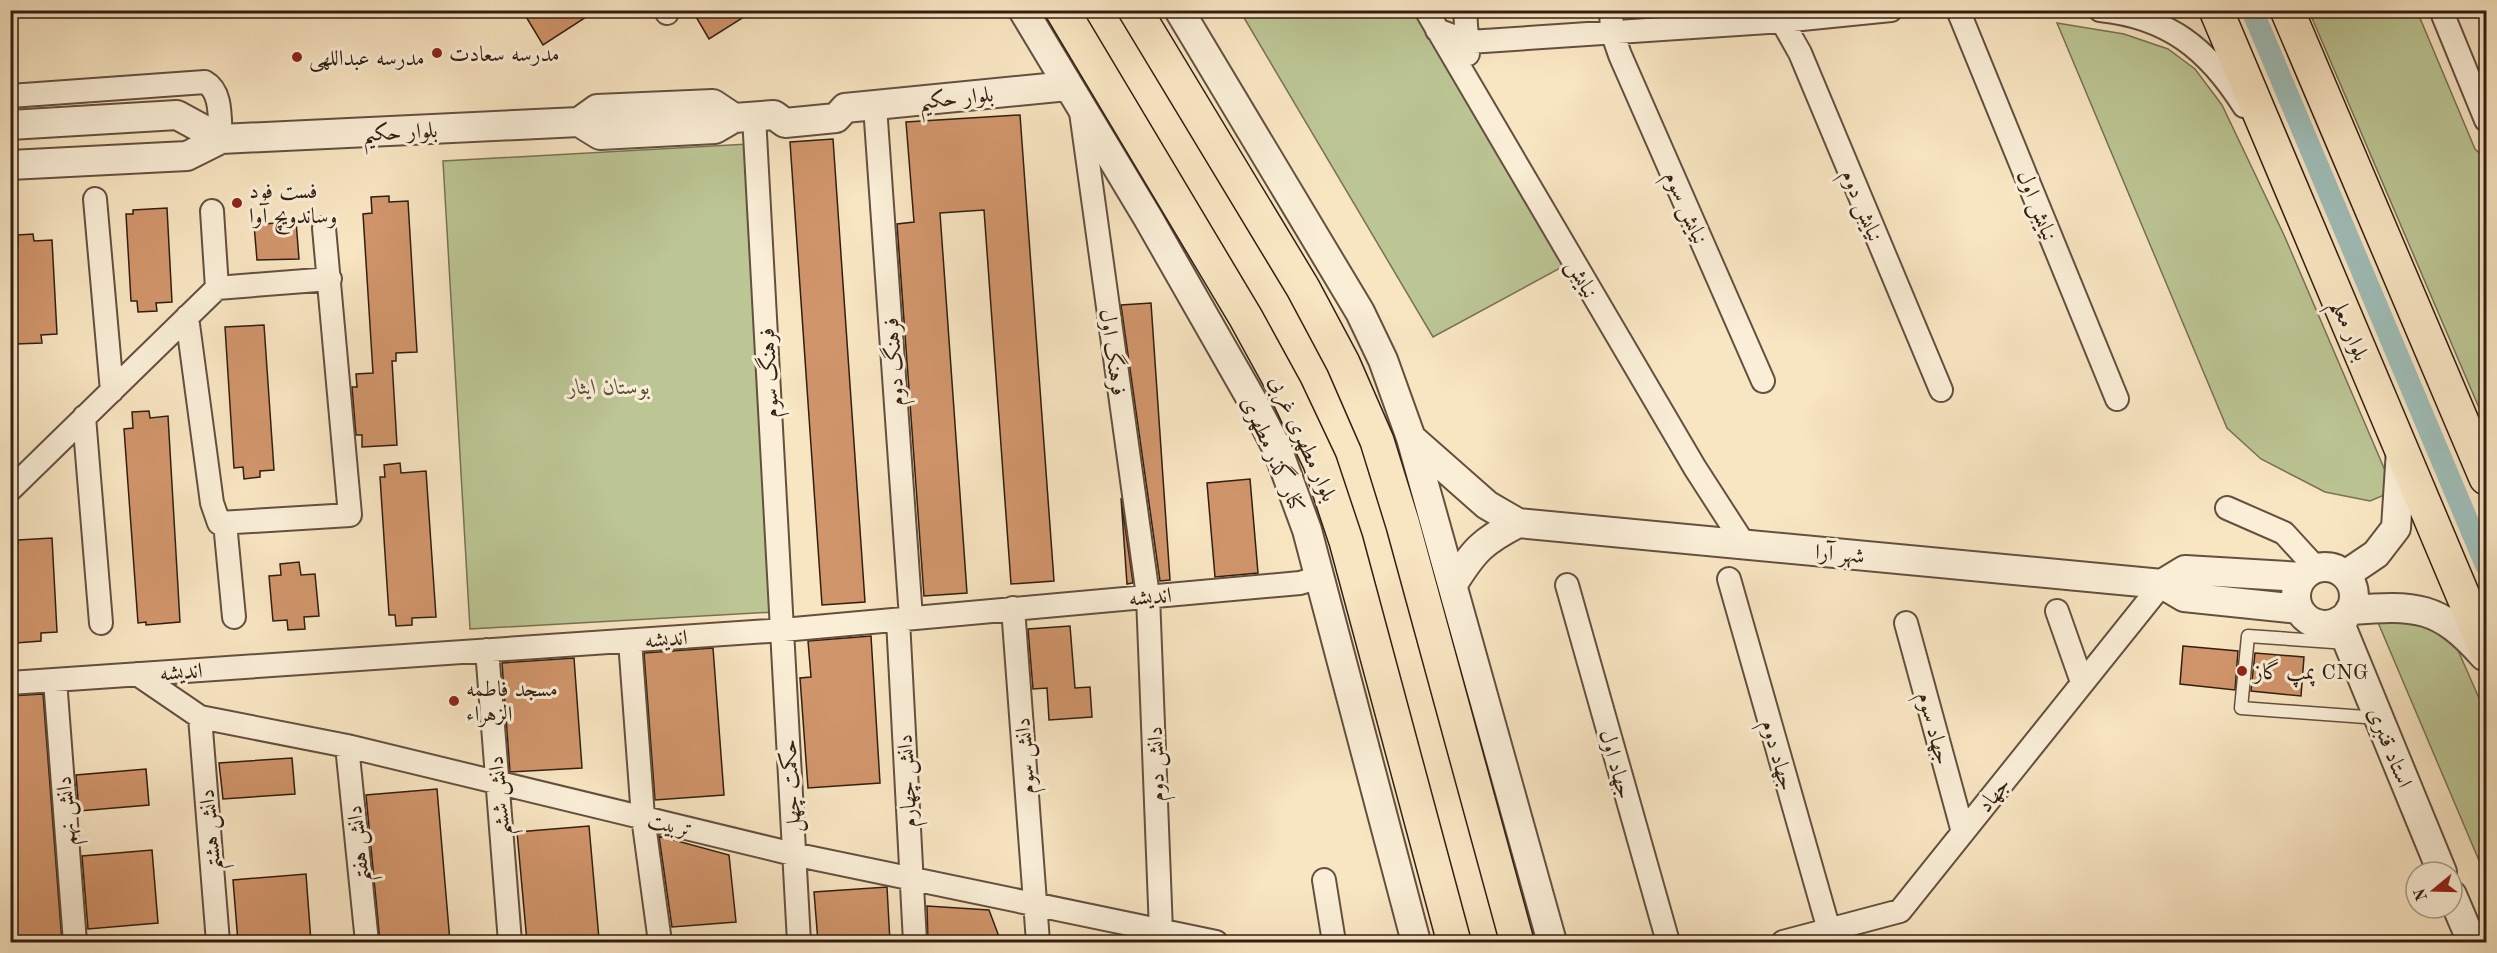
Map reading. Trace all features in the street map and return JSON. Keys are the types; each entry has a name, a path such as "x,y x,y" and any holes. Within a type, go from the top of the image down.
{"main road":[{"name":"بلوار مطهری غربی","path":"1062,10 1203,246 1286,391 1320,463 1346,541 1454,942"},
{"path":"1135,10 1303,288 1342,363 1377,441 1404,525 1517,942"},
{"name":"بلوار معلم","path":"2216,10 2487,650"},
{"path":"2288,10 2487,478"}],"street":[{"name":"کنار گذر مطهری","path":"1023,10 1148,218 1277,448 1307,530 1416,942"},
{"path":"1179,10 1360,312 1383,360 1411,438 1552,942"},
{"path":"1465,10 1469,42 1468,81"},
{"path":"1432,20 1469,42 1612,21 1891,10"},
{"name":"نیایش اول","path":"1958,10 2117,399"},
{"path":"2100,10 2122,13 2181,34 2227,79 2274,149"},
{"path":"2441,10 2487,120"},
{"name":"نیایش دوم","path":"1782,16 1800,53 1941,390"},
{"name":"نيايش","path":"1432,20 1695,468 1744,544"},
{"name":"نیایش سوم","path":"1612,21 1763,381"},
{"path":"10,96 205,82 215,90 218,100 221,139"},
{"name":"بلوار حکیم","path":"10,165 187,156 221,139 579,122 600,135 715,129 784,104 833,99 845,108 1074,96"},
{"name":"فرهنگ اول","path":"1074,96 1148,596"},
{"name":"فرهنگ دوم","path":"875,106 904,619"},
{"path":"10,125 177,115 221,139"},
{"name":"فرهنگ سوم","path":"754,116 783,630"},
{"path":"96,200 112,391"},
{"path":"212,211 217,288"},
{"path":"1148,218 1203,246"},
{"path":"187,317 212,503 219,523 350,515 324,228"},
{"path":"10,490 217,288 330,279"},
{"path":"84,417 101,623"},
{"path":"1411,438 1486,505 1518,523"},
{"path":"2345,575 2376,554 2396,528 2401,447"},
{"path":"2228,508 2284,533 2309,572"},
{"path":"225,523 234,617"},
{"path":"1453,584 1475,550 1494,535 1518,523"},
{"name":"شهر آرا","path":"1518,523 2162,584 2184,597 2299,609 2304,616 2321,625 2346,625 2382,608 2421,610 2442,617 2462,630 2487,658"},
{"path":"2162,584 2185,570 2309,572 2331,567 2345,575 2353,592 2346,625"},
{"path":"2299,609 2296,592 2309,572"},
{"name":"اندیشه","path":"10,683 783,630 1300,583 1320,577"},
{"name":"جهاد دوم","path":"1729,579 1829,930"},
{"name":"جهاد","path":"1783,942 1900,911 2162,584"},
{"name":"جهاد اول","path":"1567,585 1668,942"},
{"name":"دانش دوم","path":"1148,596 1161,937"},
{"name":"دانش سوم","path":"1013,608 1038,942"},
{"path":"2057,611 2082,682"},
{"name":"دانش چهارم","path":"904,619 911,879 915,942"},
{"name":"جهاد سوم","path":"1906,623 1963,832"},
{"name":"استاد قنبری","path":"2346,625 2379,718 2437,860"},
{"name":"حکمت چهل","path":"783,630 799,942"},
{"path":"630,641 643,818 660,942"},
{"name":"دانش ششم","path":"487,650 510,942"},
{"name":"تربیت","path":"137,674 200,717 347,746 794,854 1036,904 1161,937 1216,942"},
{"name":"دانش نهم","path":"55,680 75,942"},
{"name":"دانش هشتم","path":"200,717 218,942"},
{"name":"دانش هفتم","path":"347,746 367,942"},
{"path":"1324,880 1334,942"},
{"path":"2463,920 2472,942"}],"lane":[{"path":"2346,625 2248,636 2241,708 2379,718"}],"green space":[{"path":"1240,11 1415,11 1564,266 1433,337"},
{"path":"2309,11 2417,11 2475,149 2486,159 2486,424"},
{"path":"2057,23 2124,34 2168,49 2195,69 2222,105 2284,235 2390,482 2382,496 2370,501 2325,492 2261,459 2227,428"},
{"name":"بوستان ایثار","path":"748,144 775,612 470,629 443,161"},
{"path":"2386,606 2453,639 2486,714 2486,877 2377,620"}],"building":[{"path":"522,10 597,10 543,45"},
{"path":"692,10 755,10 709,39"},
{"path":"1020,115 1054,581 1011,584 984,210 940,213 967,593 924,596 897,224 914,222 906,122"},
{"path":"833,139 865,602 822,605 790,142"},
{"path":"389,196 389,202 408,201 417,352 396,353 396,361 392,361 397,445 362,447 362,435 356,435 352,387 357,387 356,374 373,373 363,214 372,213 371,197"},
{"path":"167,208 172,302 156,303 157,311 138,312 137,301 131,301 126,214 133,214 133,210"},
{"path":"296,221 299,259 257,260 254,225"},
{"path":"33,234 34,241 52,240 57,334 41,335 42,343 16,344 11,246 18,246 18,235"},
{"path":"1151,303 1170,580 1160,581 1121,305"},
{"path":"264,325 274,470 260,471 260,477 244,479 243,467 234,468 225,327"},
{"path":"149,411 150,418 168,416 180,622 146,625 146,622 138,623 124,429 133,428 132,412"},
{"path":"400,463 401,473 426,471 436,617 412,618 412,625 396,626 395,615 389,615 380,477 385,477 384,465"},
{"path":"1250,479 1258,573 1215,577 1207,483"},
{"path":"1121,498 1133,583 1127,584"},
{"path":"52,538 57,632 41,633 41,641 16,643 11,544 18,544 18,540"},
{"path":"299,562 301,575 315,574 319,616 304,617 305,629 288,630 287,620 273,621 269,576 281,575 280,564"},
{"path":"1070,626 1075,688 1090,687 1092,717 1049,720 1047,688 1033,689 1028,629"},
{"path":"871,636 880,783 808,788 800,678 811,677 808,641"},
{"path":"2183,646 2238,651 2235,690 2180,684"},
{"path":"713,648 724,795 655,800 644,653"},
{"path":"2255,653 2304,657 2301,696 2251,691"},
{"path":"574,658 582,768 510,772 502,663"},
{"path":"43,694 62,942 10,942 10,696"},
{"path":"292,758 295,794 223,799 219,763"},
{"path":"146,769 149,805 79,811 76,775"},
{"path":"437,789 450,942 380,942 366,795"},
{"path":"589,826 599,939 527,942 517,832"},
{"path":"659,836 729,855 736,922 672,927"},
{"path":"152,850 158,923 88,929 82,856"},
{"path":"306,874 311,942 238,942 233,880"},
{"path":"887,887 890,942 818,942 814,892"},
{"path":"927,906 989,910 1001,942 928,942"}],"waterway":[{"path":"2252,10 2486,565"}],"place":[{"name":"مدرسه سعادت","path":"437,53"},
{"name":"مدرسه عبداللهی","path":"297,57"},
{"name":"فست فود وساندویچ آوا","path":"237,203"},
{"name":"پمپ گاز CNG","path":"2242,671"},
{"name":"مسجد فاطمه الزهراء","path":"454,701"}]}
